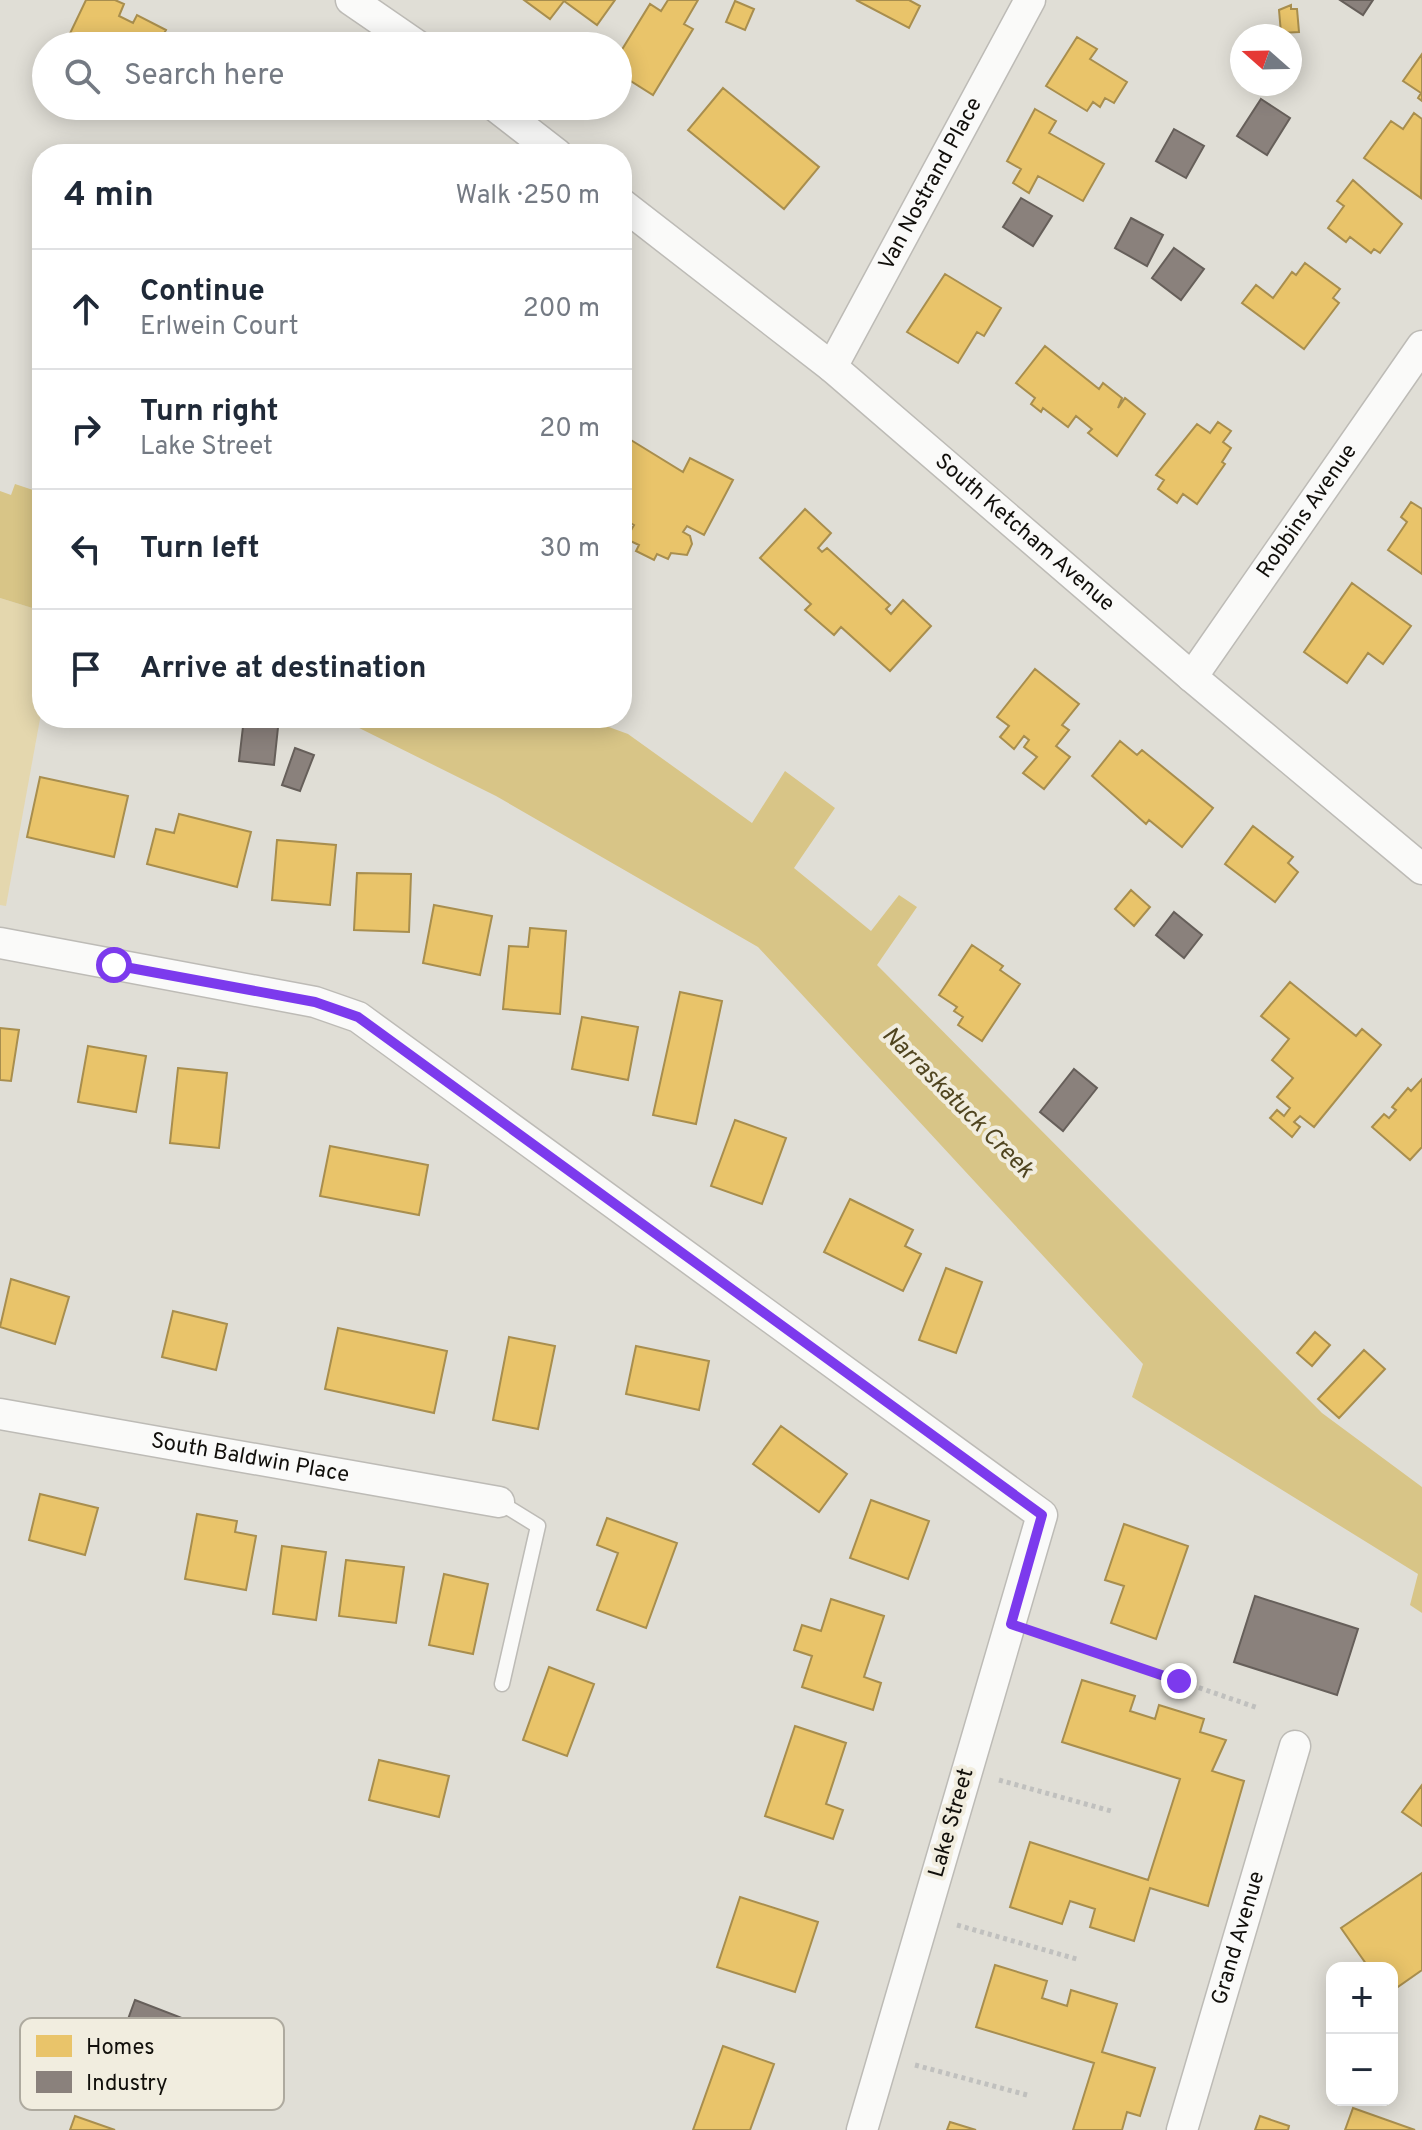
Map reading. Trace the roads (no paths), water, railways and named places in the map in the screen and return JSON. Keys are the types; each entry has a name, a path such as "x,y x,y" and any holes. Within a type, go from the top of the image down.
{"street":[{"path":"351,0 398,32"},
{"name":"Van Nostrand Place","path":"832,367 1030,0"},
{"path":"513,120 544,144"},
{"name":"South Ketcham Avenue","path":"632,212 832,367 1192,677 1422,869"},
{"name":"Robbins Avenue","path":"1192,677 1422,346"},
{"name":"Lake Street","path":"0,943 315,1002 358,1017 1042,1515 862,2130"},
{"name":"South Baldwin Place","path":"0,1414 499,1502"},
{"name":"Grand Avenue","path":"1182,2130 1295,1746"}],"lane":[{"path":"499,1502 538,1526 502,1684"}],"water":[{"path":"15,484 32,490 32,608 0,598 0,491 11,495"},
{"name":"Narraskatuck Creek","path":"359,728 612,728 628,734 752,823 785,771 835,808 794,868 871,931 899,895 917,907 877,965 1322,1413 1422,1487 1422,1613 1410,1605 1418,1574 1132,1397 1143,1364 758,947 496,796"}]}
